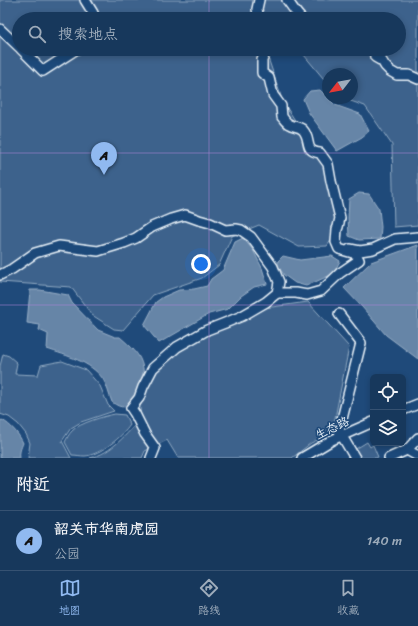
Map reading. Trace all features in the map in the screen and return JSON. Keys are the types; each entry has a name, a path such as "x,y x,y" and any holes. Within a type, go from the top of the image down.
{"street":[{"path":"85,0 92,12"},
{"path":"258,12 259,0"},
{"path":"287,0 296,12"},
{"path":"0,29 12,40"},
{"path":"28,56 43,71 66,56"},
{"path":"264,56 262,60 262,73 269,78 273,95 281,106 282,118 289,124 297,126 303,130 308,139 311,150 320,153 328,164 340,218 336,239 339,249 356,254 359,260 340,273 321,291 307,295 296,293 276,293"},
{"path":"375,56 382,61 390,71 397,75 409,75 418,79"},
{"path":"0,275 12,269 35,253 59,246 98,251 136,238 152,227 185,215 210,223 225,230 236,228 251,237 272,267 279,282 276,293 266,302 242,316 207,330 177,347 152,368 139,398 131,408 145,434 155,448 151,458"},
{"path":"338,222 334,233 339,246 360,251 373,249 395,239 418,237"},
{"path":"339,314 361,343 339,431 355,458"},
{"path":"406,409 418,404"},
{"name":"生态路","path":"302,458 332,440 370,423"},
{"path":"389,458 407,450 418,438"},
{"path":"407,450 418,455"}],"shaded area":[{"path":"0,0 418,0 418,225 394,227 392,145 365,106 358,104 358,68 322,68 322,77 305,56 406,56 406,12 12,12 12,56 267,56 283,102 327,169 341,226 327,246 299,247 259,225 232,236 219,265 202,278 153,295 123,330 114,329 92,315 71,287 0,282"},
{"path":"320,90 322,92 322,104 334,104 360,114 369,131 362,137 337,151 309,113 303,99 310,91"},
{"path":"359,193 369,194 379,209 381,227 380,239 359,240 349,236 349,199"},
{"path":"243,238 253,250 262,268 267,284 254,287 241,296 228,309 209,314 159,343 144,325 156,302 179,290 207,286 211,279 223,270 235,242"},
{"path":"418,245 418,359 386,335 344,288 371,262"},
{"path":"283,256 300,260 332,256 340,261 333,274 306,286 295,283 284,275 278,266 278,261"},
{"path":"30,290 40,290 68,295 72,303 98,330 115,337 120,337 134,351 140,358 143,371 132,402 124,407 118,406 112,402 103,379 92,368 78,360 47,349 48,334 39,330 40,325 27,323"},
{"path":"308,302 349,347 332,433 311,443 292,458 178,458 167,440 145,451 142,458 90,458 98,456 112,447 141,419 140,407 150,379 153,364 201,327 250,310"},
{"path":"3,354 9,356 17,363 15,374 38,375 41,365 62,361 86,370 100,386 108,405 114,411 81,422 71,428 62,441 71,458 28,458 30,443 26,434 18,424 9,417 0,414 0,366"},
{"path":"115,414 125,415 130,425 122,435 104,449 91,455 72,455 65,442 75,428 99,418"},
{"path":"2,420 9,424 23,443 20,458 0,458 0,421"},
{"path":"367,442 370,447 373,446 378,457 359,458 354,450"}],"place":[{"name":"韶关市华南虎园","path":"104,175"}]}
